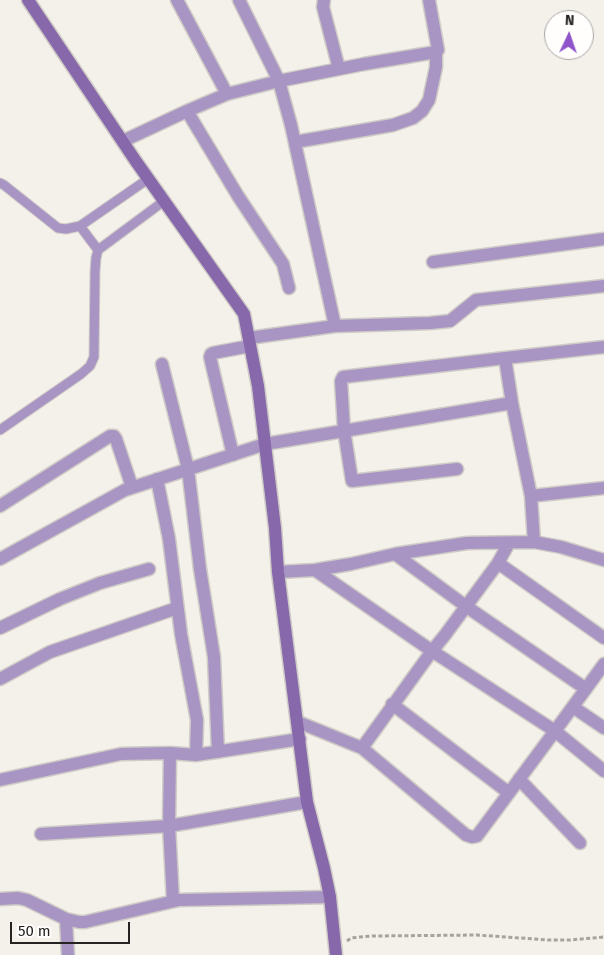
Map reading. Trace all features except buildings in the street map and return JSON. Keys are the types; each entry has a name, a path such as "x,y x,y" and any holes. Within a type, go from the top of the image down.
{"street":[{"path":"28,0 148,178 244,314 258,386 275,528 278,572 307,802 331,902 335,951"},
{"path":"177,0 227,94"},
{"path":"239,0 279,81 295,142 335,326"},
{"path":"324,0 323,7 339,69"},
{"path":"295,142 393,125 414,118 422,111 429,100 436,67 436,52 438,50 429,0"},
{"path":"123,141 227,94 279,81 436,52"},
{"path":"187,111 238,196 283,264 288,288"},
{"path":"432,262 604,239"},
{"path":"233,455 210,357 213,352 250,342 335,326 450,321 476,300 604,286"},
{"path":"457,469 352,481 344,430 341,381 343,377 604,347"},
{"path":"506,358 512,403 531,496 534,542"},
{"path":"162,364 188,470 200,569 214,658 218,752"},
{"path":"0,559 125,490 265,444 512,403"},
{"path":"0,506 110,436 114,436 116,439 132,487"},
{"path":"157,479 169,539 180,634 197,720 196,755"},
{"path":"531,496 604,488"},
{"path":"278,572 315,570 467,542 534,542 561,547 604,560"},
{"path":"362,748 392,704 467,607 498,563 509,543"},
{"path":"395,554 467,607 586,689"},
{"path":"498,563 604,638"},
{"path":"0,628 100,583 149,569"},
{"path":"315,570 432,651 555,731 604,770"},
{"path":"0,679 50,652 177,608"},
{"path":"298,722 362,748 466,835 472,837 477,836 604,664"},
{"path":"392,704 509,793"},
{"path":"573,707 604,728"},
{"path":"0,780 120,754 170,753 196,755 300,739"},
{"path":"170,753 169,826 173,901"},
{"path":"519,779 580,843"},
{"path":"41,834 169,826 307,802"},
{"path":"0,899 18,898 27,900 71,921 85,922 179,900 331,902"},
{"path":"66,919 67,951"}],"lane":[{"path":"0,183 58,228 66,229 80,226 148,178"},
{"path":"0,430 90,366 94,357 95,272 98,250 164,201"},
{"path":"80,226 98,250"}],"path":[{"path":"335,951 351,938 373,936 477,935 550,940 604,937"}]}
